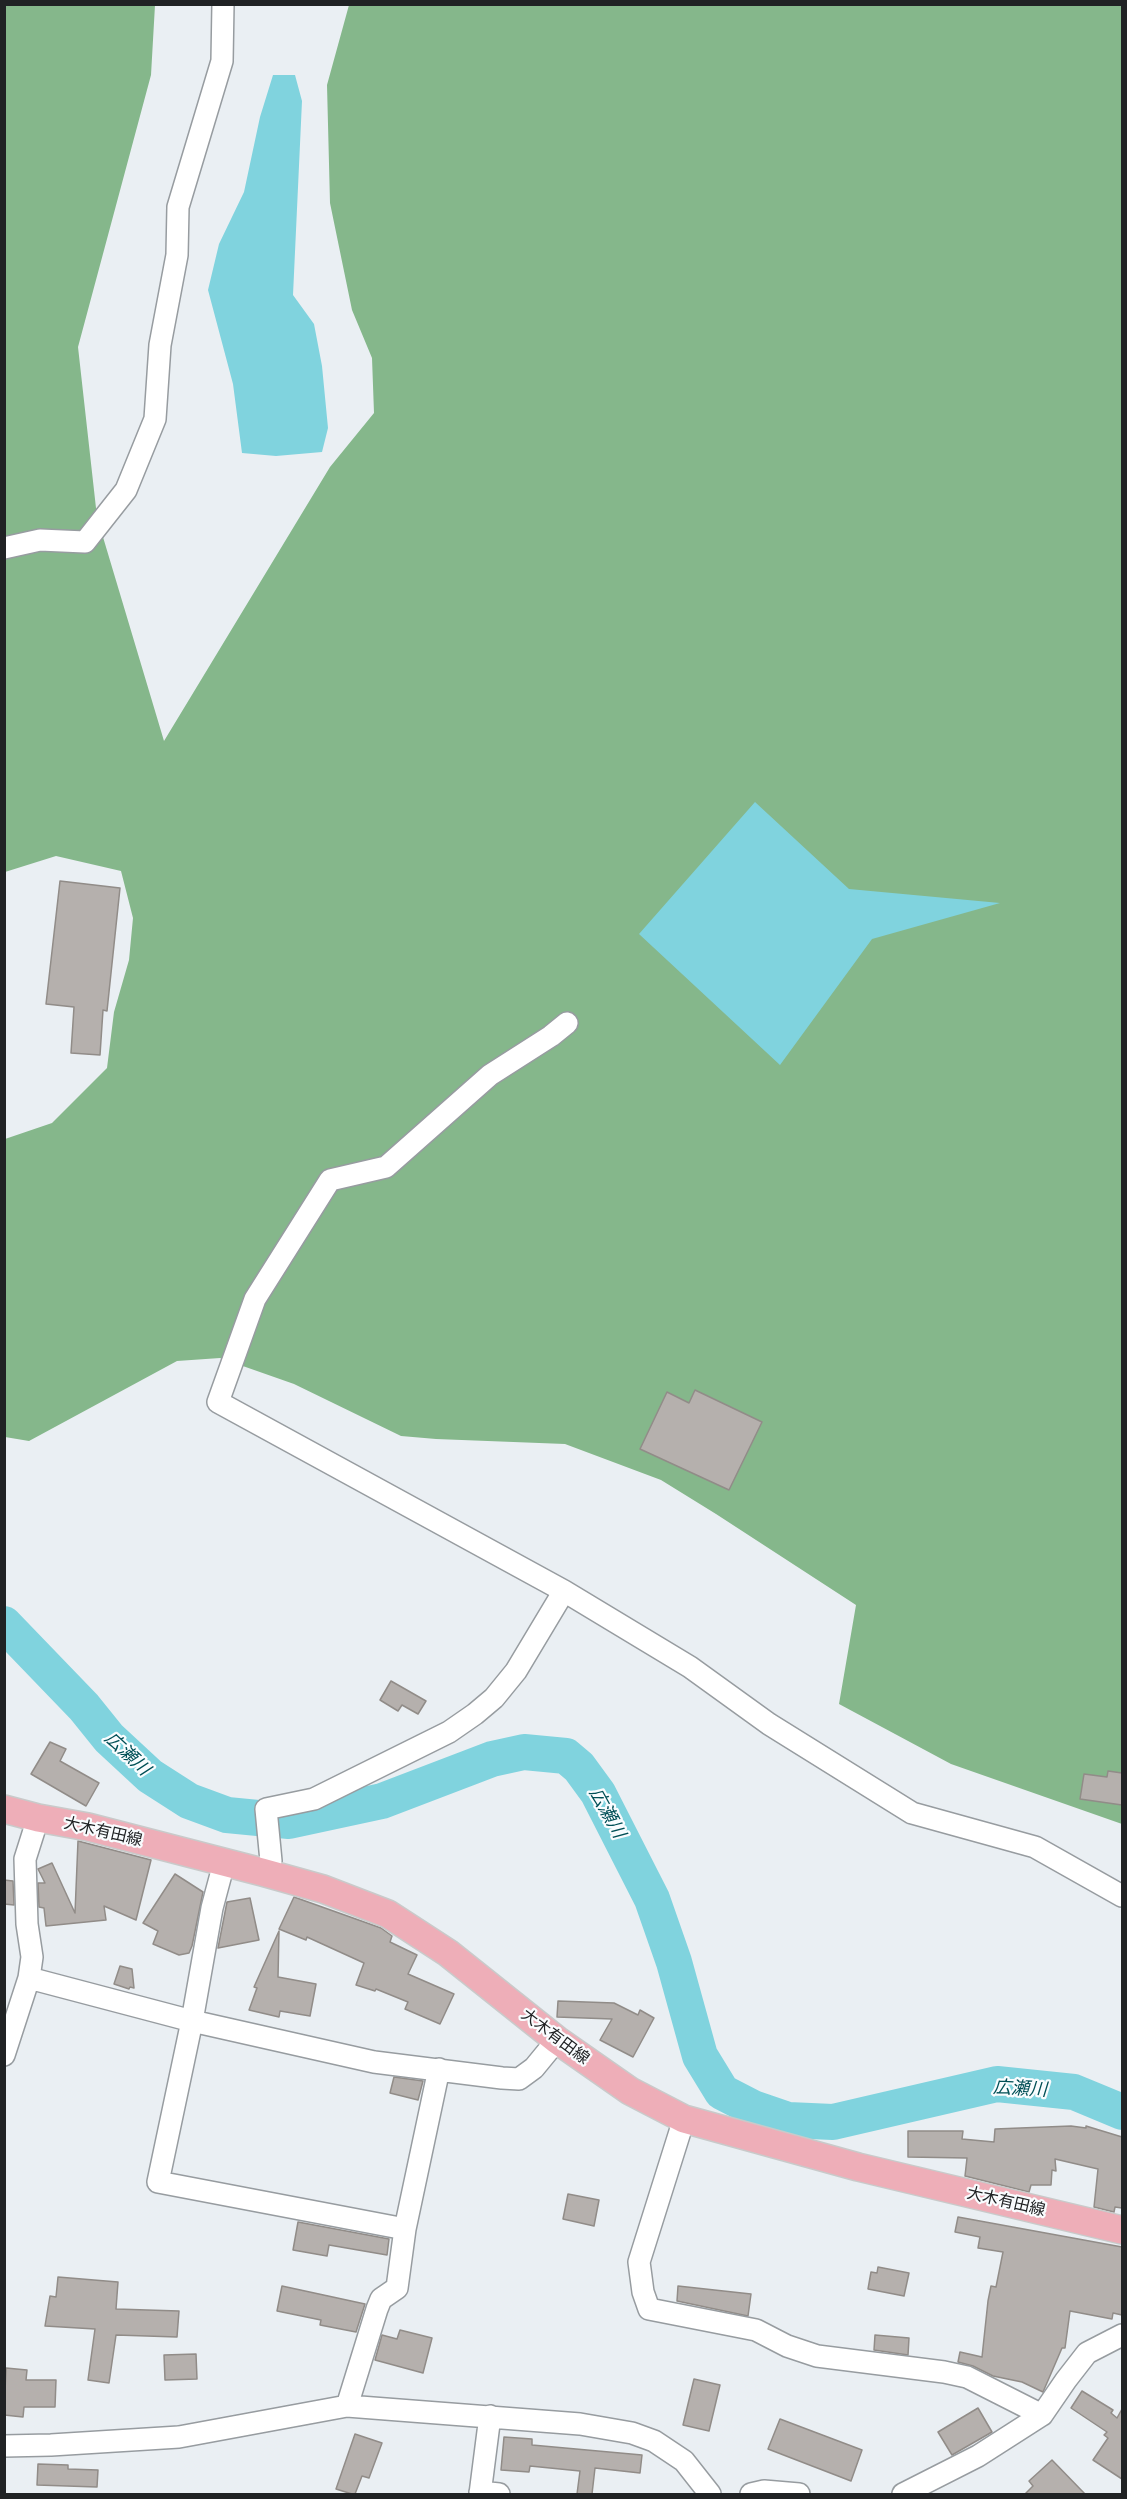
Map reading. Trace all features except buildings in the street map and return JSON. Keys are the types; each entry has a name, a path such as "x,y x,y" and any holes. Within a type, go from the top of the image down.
{"main road":[{"name":"大木有田線","path":"4,1809 88,1827 224,1863 266,1867 388,1914 448,1953 557,2040 630,2091 684,2119 858,2167 1122,2230"}],"street":[{"path":"4,548 40,540 85,542 126,490 155,419 160,345 177,255 178,207 222,61 223,4"},
{"path":"567,1023 551,1036 490,1075 386,1167 330,1180 255,1299 218,1402 564,1591 690,1667 769,1724 912,1813 1035,1846 1122,1896"},
{"path":"266,1867 266,1809 314,1799 448,1732 475,1714 494,1698 516,1671 564,1591"},
{"path":"4,2055 29,1978 32,1957 27,1924 26,1859 38,1818"},
{"path":"224,1863 212,1908 192,2020 158,2182 405,2229"},
{"path":"29,1978 192,2020 374,2062 519,2079 534,2068 557,2040"},
{"path":"347,2406 377,2308 381,2299 397,2288 405,2229 439,2069"},
{"path":"684,2119 639,2262 643,2292 649,2309 756,2330 787,2346 817,2356 968,2377 1042,2415"},
{"path":"903,2494 978,2456 1042,2415 1065,2380 1087,2353 1122,2335"},
{"path":"4,2446 179,2436 347,2406 580,2424 643,2437 654,2441 684,2461 710,2494"},
{"path":"486,2494 490,2416"},
{"path":"751,2494 764,2491 799,2494"}],"green space":[{"path":"5,5 155,5 151,75 78,347 97,517 164,741 330,467 374,413 372,358 352,310 330,203 327,85 349,5 1122,5 1122,1824 951,1764 839,1704 856,1605 661,1480 565,1444 401,1436 294,1384 220,1358 177,1361 29,1441 5,1437 5,1139 52,1123 107,1068 114,1012 129,960 133,918 121,871 56,856 5,872"}],"water":[{"path":"273,75 295,75 302,101 293,295 314,324 322,366 328,428 322,452 276,456 242,453 233,384 208,290 219,244 244,192 260,117"},
{"path":"755,802 849,889 1000,903 872,939 780,1065 639,934"}],"waterway":[{"name":"広瀬川","path":"4,1624 84,1707 109,1738 150,1776 189,1801 227,1815 289,1821 382,1801 492,1759 524,1752 566,1756 579,1767 598,1793 652,1899 674,1962 700,2056 722,2092 753,2108 788,2120 833,2122 997,2084 1074,2092 1122,2112"}]}
